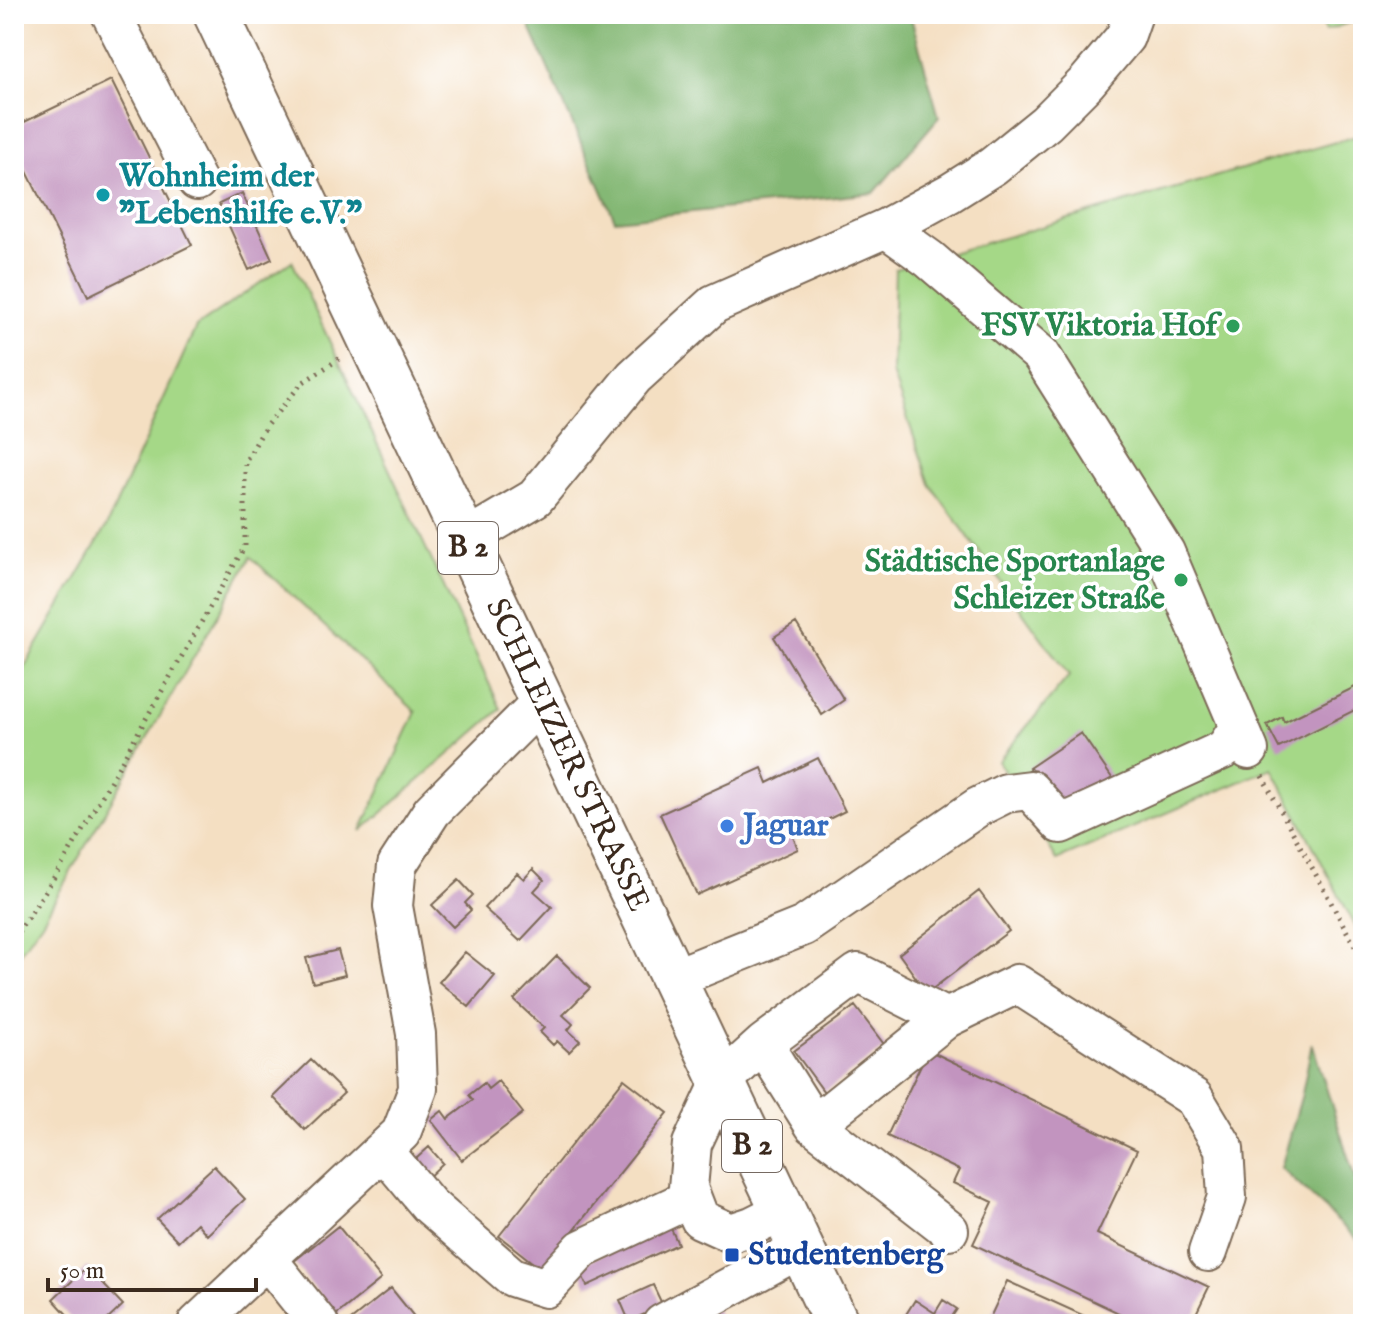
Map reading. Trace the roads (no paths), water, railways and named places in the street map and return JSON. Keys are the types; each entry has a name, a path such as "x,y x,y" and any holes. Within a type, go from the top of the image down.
{"main road":[{"name":"SCHLEIZER STRASSE","path":"216,14 837,1324"}],"street":[{"path":"111,14 197,181"},
{"path":"464,540 535,498 634,377 714,304 886,228 993,166 1046,123 1087,82 1125,37 1133,14"},
{"path":"672,979 804,926 978,807 1006,793 1030,790 1061,824 1245,742 1165,552 1041,355 929,259 886,228"},
{"path":"197,1324 401,1133 418,1089 416,1034 393,906 397,865 432,811 541,702"},
{"path":"792,1229 752,1226 731,1233 700,1219 688,1188 692,1144 721,1082 763,1044 858,973 947,1018"},
{"path":"814,1125 947,1018 1017,984 1194,1098 1224,1148 1227,1197 1208,1252"},
{"path":"763,1044 814,1125 949,1230"},
{"path":"383,1150 429,1205 500,1267 512,1277 546,1288 582,1249 691,1198"},
{"path":"662,1324 792,1229"},
{"path":"268,1260 319,1324"}],"place":[{"name":"Wohnheim der \"Lebenshilfe e.V.\"","path":"103,195"},
{"name":"FSV Viktoria Hof","path":"1233,326"},
{"name":"Städtische Sportanlage Schleizer Straße","path":"1181,580"},
{"name":"Jaguar","path":"727,826"},
{"name":"Studentenberg","path":"732,1255"}]}
